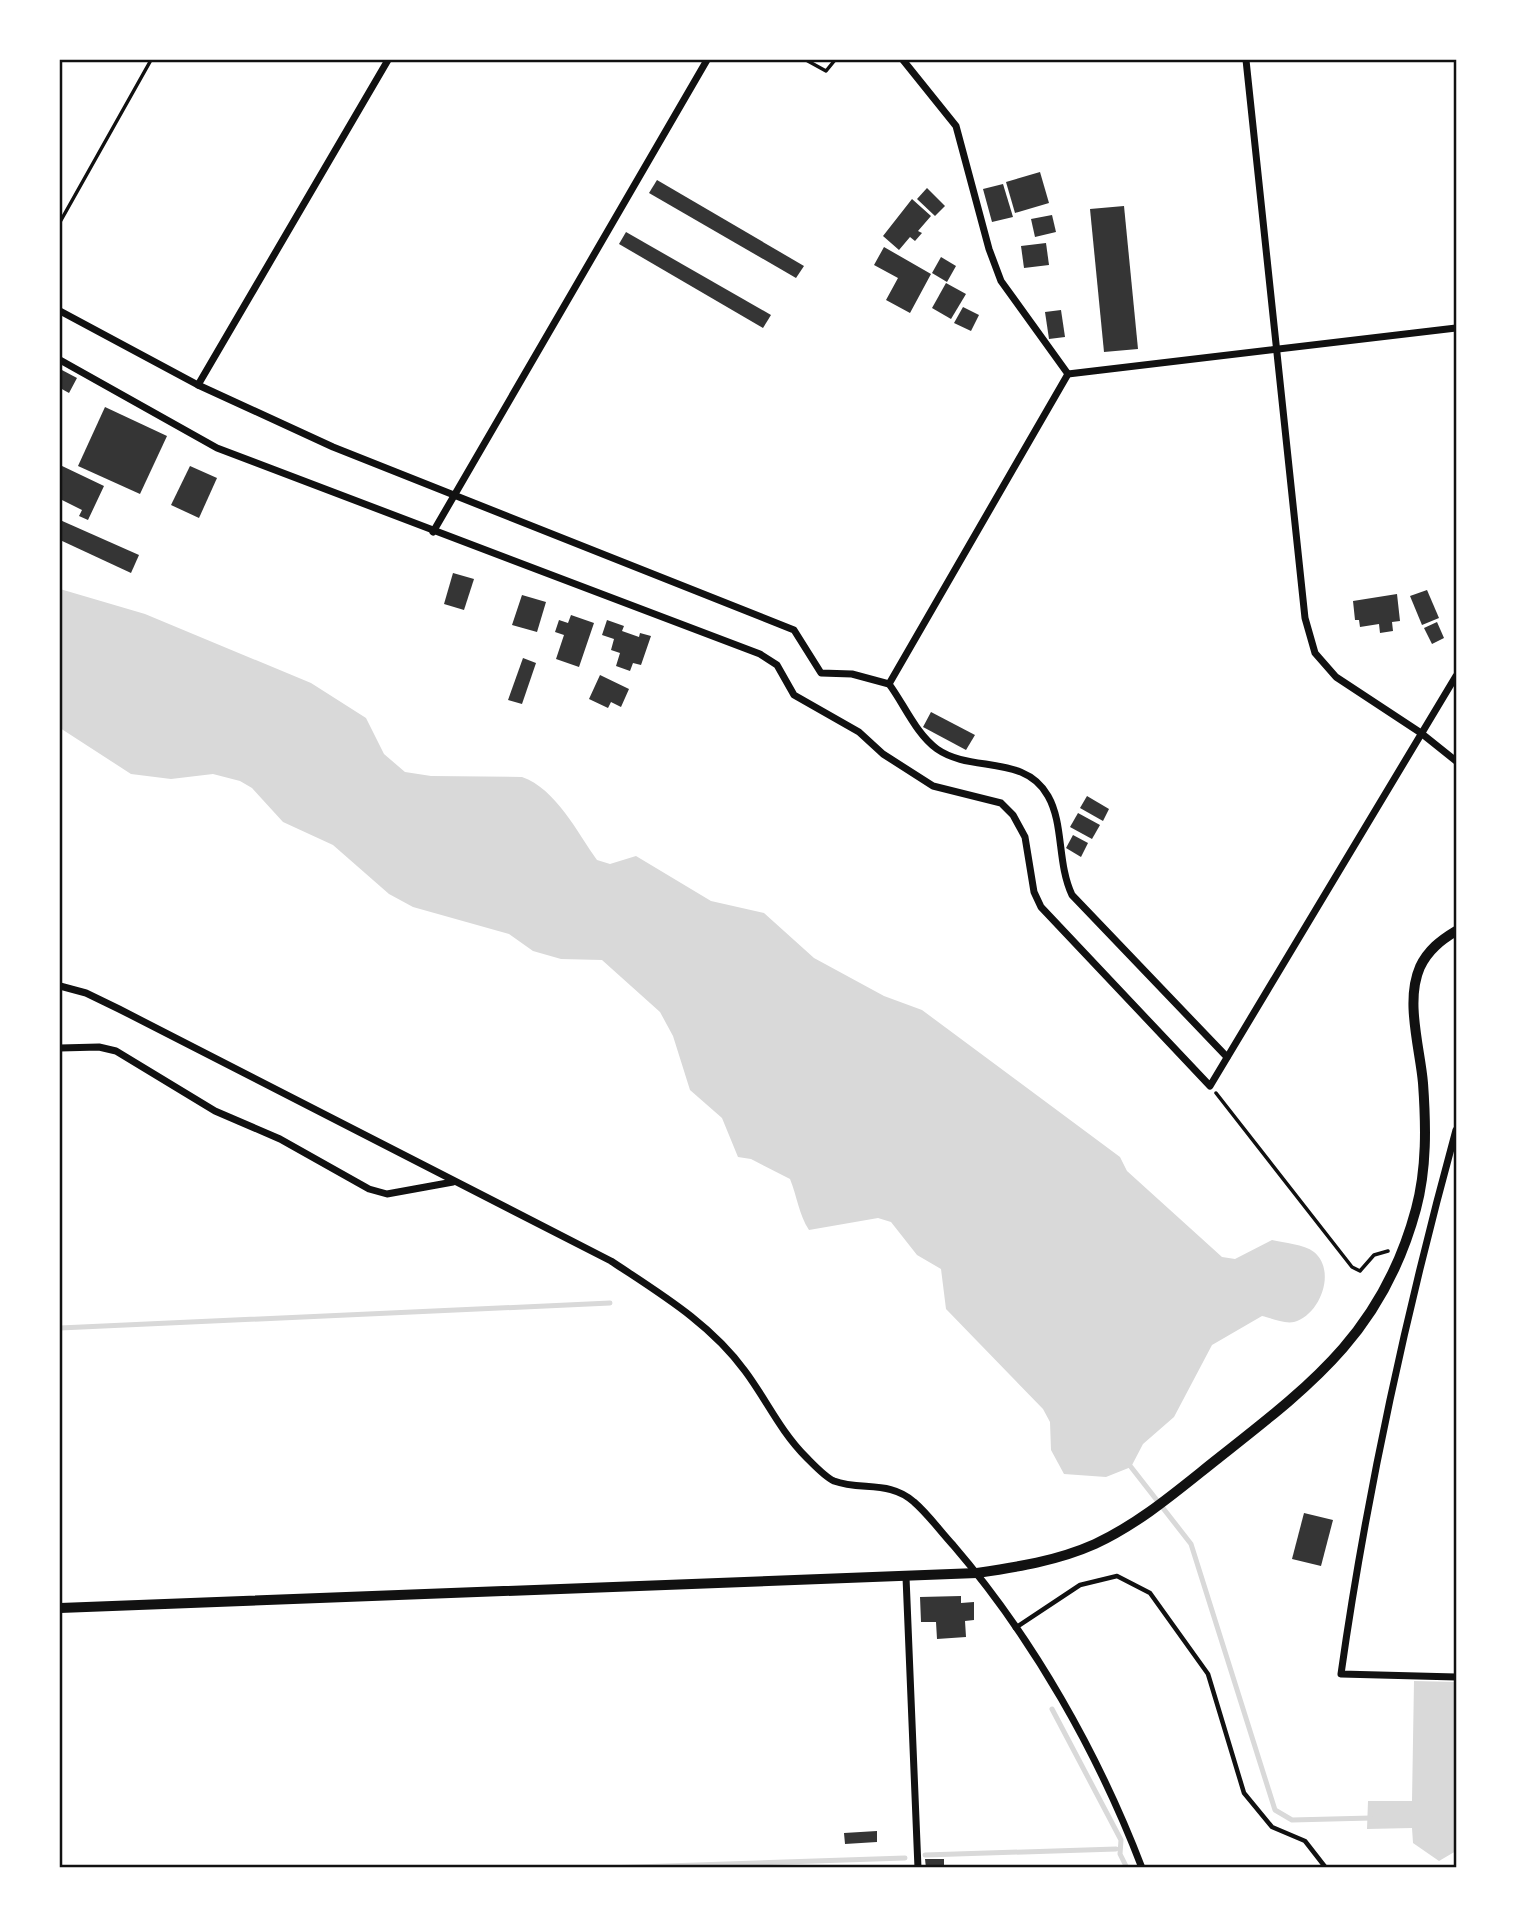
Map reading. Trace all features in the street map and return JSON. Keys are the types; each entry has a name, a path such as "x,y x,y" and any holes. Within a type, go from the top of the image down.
{"street":[{"path":"198,385 388,60"},
{"path":"433,532 707,60"},
{"path":"903,60 956,126 989,249 1001,281 1068,374"},
{"path":"1246,60 1305,618 1315,653 1336,677 1421,733 1457,761"},
{"path":"60,311 198,385 332,447 794,630 821,673 852,674 889,684 921,733 938,749 958,758 1008,767 1023,773 1048,795 1054,811 1062,875 1072,895 1227,1057"},
{"path":"1068,374 1457,328"},
{"path":"60,360 217,448 433,532 761,653 776,665 794,695 863,735 883,754 933,786 1001,803 1025,837 1034,892 1041,907 1210,1086 1457,676"},
{"path":"889,684 1068,374"},
{"path":"60,1608 906,1577 977,1573 1071,1554 1139,1520 1283,1407 1343,1350 1380,1301 1402,1253 1421,1187 1424,1147 1416,985 1426,956 1439,942 1457,930"},
{"path":"60,986 86,993 119,1009 611,1261 674,1303 714,1336 745,1370 779,1426 805,1456 833,1480 886,1487 913,1500 977,1573 1073,1721 1126,1825 1142,1867"},
{"path":"60,1048 99,1047 116,1051 215,1111 280,1139 369,1189 387,1194 453,1182"},
{"path":"1457,1130 1419,1265 1383,1426 1341,1674 1457,1677"},
{"path":"906,1577 918,1867"}],"lane":[{"path":"1014,1628 1080,1585 1117,1576 1150,1593 1208,1674 1244,1793 1272,1827 1305,1841 1326,1867"}],"path":[{"path":"60,222 151,60"},
{"path":"806,60 826,71 835,60"},
{"path":"1210,1086 1352,1267 1360,1271 1374,1255 1389,1251 1402,1253"}],"shaded area":[{"path":"60,589 145,614 311,683 366,718 384,754 405,772 431,776 522,777 545,791 555,801 597,860 610,864 636,856 711,901 764,913 814,958 884,996 922,1010 1120,1157 1127,1171 1222,1257 1235,1259 1272,1240 1310,1249 1321,1260 1324,1270 1325,1281 1318,1302 1303,1318 1294,1322 1282,1322 1262,1316 1212,1345 1174,1417 1143,1444 1131,1467 1106,1477 1064,1474 1051,1450 1050,1422 1043,1409 946,1309 941,1269 917,1255 891,1222 878,1218 809,1230 790,1179 751,1159 738,1157 722,1118 690,1090 673,1036 660,1012 602,960 561,959 533,951 509,934 413,907 389,894 333,845 283,822 252,788 240,781 213,774 171,779 131,774 60,728"},
{"path":"1414,1681 1456,1682 1456,1851 1439,1861 1413,1843 1412,1828 1367,1829 1368,1801 1412,1801"}],"building":[{"path":"1040,172 1049,203 1015,213 1006,182"},
{"path":"657,180 804,266 796,278 649,193"},
{"path":"1003,184 1013,217 992,222 983,189"},
{"path":"927,188 945,206 935,216 917,199"},
{"path":"912,199 931,216 918,231 922,233 915,241 910,237 899,250 883,236"},
{"path":"1124,206 1138,349 1104,352 1090,209"},
{"path":"1052,215 1056,232 1035,237 1031,219"},
{"path":"626,232 771,315 763,328 619,244"},
{"path":"1046,243 1049,265 1024,268 1021,246"},
{"path":"884,247 931,274 910,313 886,300 898,278 874,265"},
{"path":"941,257 956,266 947,282 932,273"},
{"path":"946,283 966,294 951,319 932,308"},
{"path":"963,307 979,315 971,331 954,323"},
{"path":"1061,310 1065,337 1049,339 1045,312"},
{"path":"60,369 77,378 69,393 60,388"},
{"path":"105,407 167,436 140,494 78,466"},
{"path":"60,465 104,486 88,520 79,516 82,510 60,499"},
{"path":"190,466 217,478 199,518 171,505"},
{"path":"60,520 139,555 131,573 60,540"},
{"path":"453,573 474,579 464,610 444,604"},
{"path":"1427,590 1439,618 1422,625 1410,596"},
{"path":"1397,594 1400,621 1392,622 1393,631 1380,633 1379,624 1360,627 1359,620 1355,620 1353,601"},
{"path":"522,595 546,602 537,632 512,625"},
{"path":"571,615 594,623 579,667 556,659 564,635 555,632 559,620 568,623"},
{"path":"607,620 624,626 622,631 639,637 640,633 651,636 641,665 633,663 630,671 616,666 620,653 611,650 614,639 602,635"},
{"path":"1437,622 1444,638 1432,644 1424,628"},
{"path":"523,658 536,663 522,704 508,700"},
{"path":"600,675 629,689 621,707 611,702 608,708 589,699"},
{"path":"931,712 975,735 966,750 923,727"},
{"path":"1087,796 1109,809 1103,821 1080,808"},
{"path":"1078,813 1100,825 1092,839 1070,827"},
{"path":"1073,835 1088,843 1081,857 1066,848"},
{"path":"1304,1513 1333,1520 1321,1566 1292,1559"},
{"path":"961,1596 961,1603 974,1602 974,1620 965,1621 966,1637 937,1639 936,1622 921,1622 920,1597"},
{"path":"877,1831 877,1842 845,1844 844,1833"},
{"path":"925,1859 944,1859 944,1868 926,1868"}],"waterway":[{"path":"60,1328 610,1303"},
{"path":"1131,1467 1191,1544 1275,1810 1292,1820 1371,1818"},
{"path":"1052,1709 1121,1840 1120,1854 1127,1868"},
{"path":"925,1855 1116,1849"},
{"path":"606,1868 905,1858"}]}
